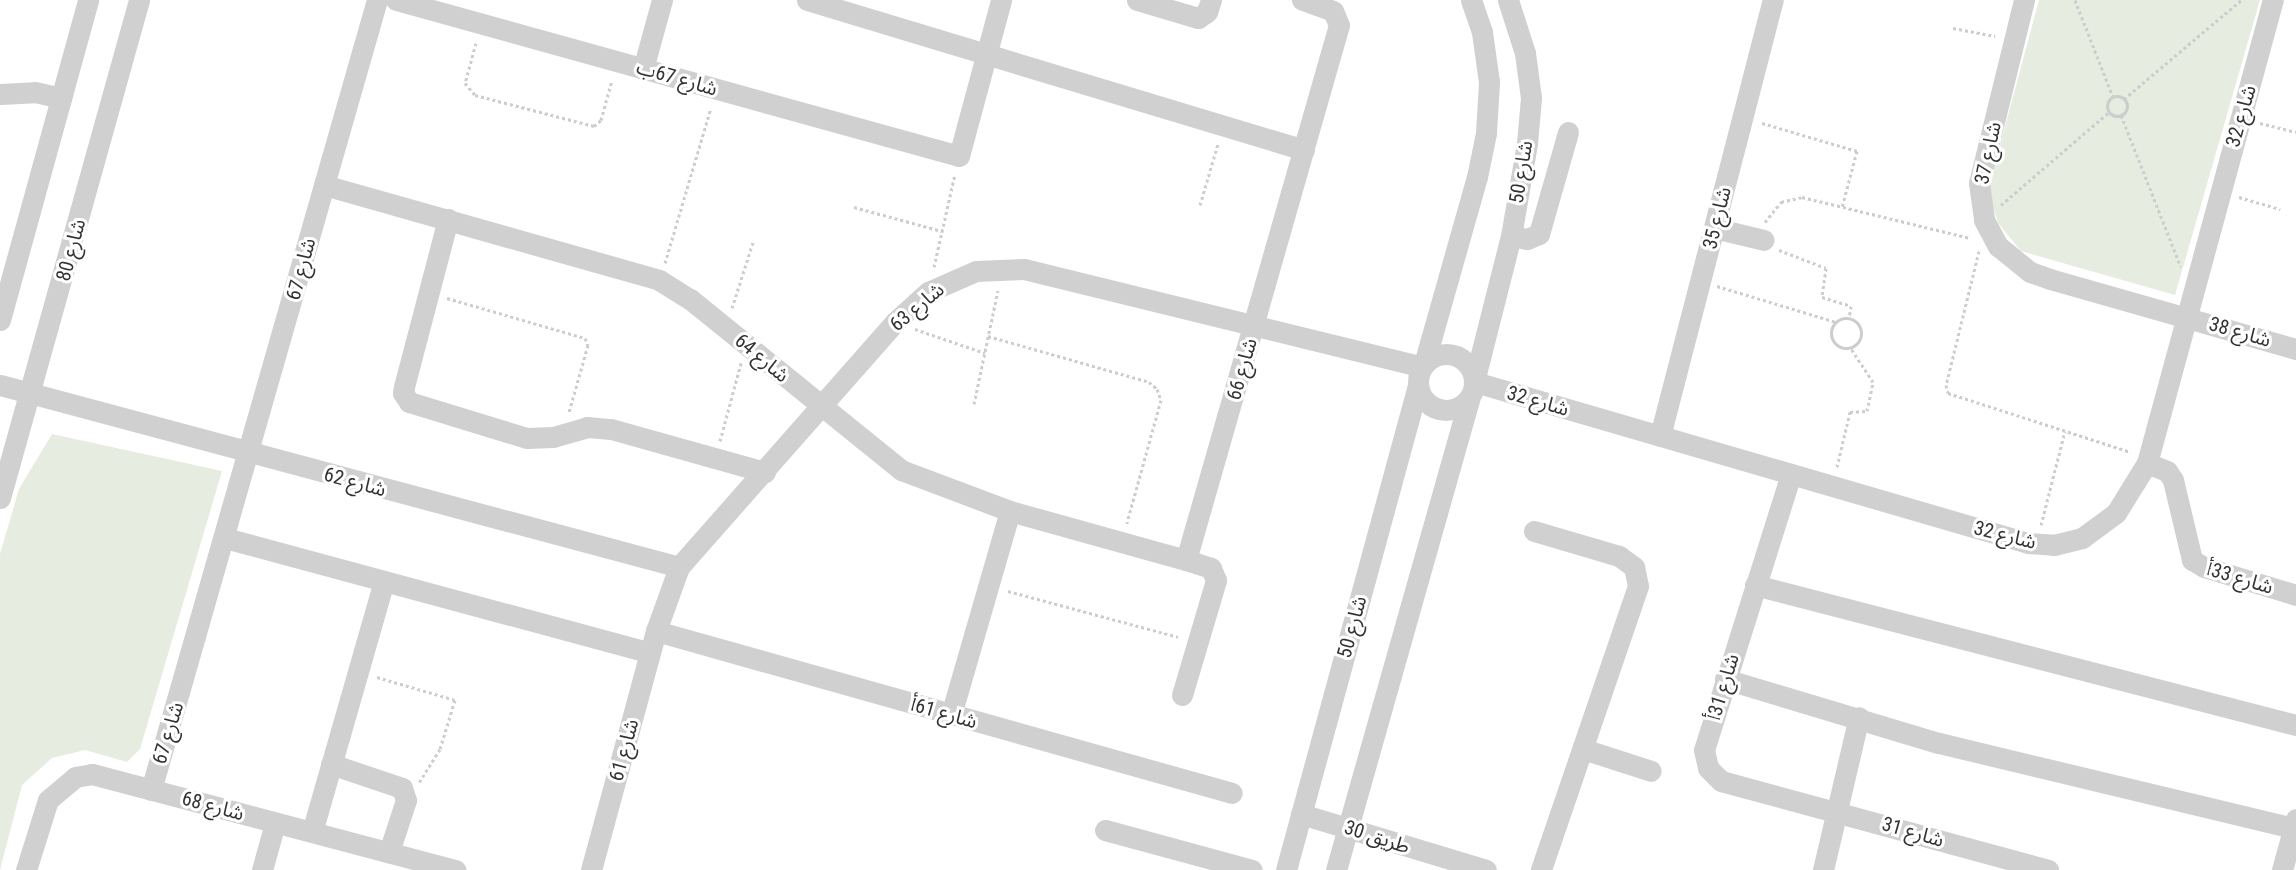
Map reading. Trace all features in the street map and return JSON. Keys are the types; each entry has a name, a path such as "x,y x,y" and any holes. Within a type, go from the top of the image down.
{"street":[{"path":"0,320 88,0"},
{"name":"شارع 80","path":"0,498 32,394 139,0"},
{"name":"شارع 67","path":"151,790 250,454 377,0"},
{"name":"شارع 67ب","path":"396,0 959,156"},
{"path":"644,69 662,0"},
{"path":"807,0 986,52 1304,150"},
{"path":"959,156 1001,0"},
{"path":"1137,0 1198,18 1207,12 1210,0"},
{"name":"شارع 66","path":"1186,560 1255,326 1339,25 1333,11 1302,0"},
{"name":"شارع 50","path":"1286,870 1421,372 1478,177 1486,133 1490,82 1482,32 1471,0"},
{"name":"شارع 50","path":"1336,870 1473,387 1511,236 1531,98 1525,53 1508,0"},
{"name":"شارع 35","path":"1660,436 1773,0"},
{"name":"شارع 37","path":"2025,0 1979,183 1983,220 1998,246 2030,272 2185,316"},
{"name":"شارع 32","path":"1473,387 1660,436 2037,544 2054,545 2082,538 2099,528 2126,500 2148,460 2191,293 2273,0"},
{"path":"0,94 35,92 62,98"},
{"path":"1511,236 1527,239 1539,234 1568,132"},
{"name":"شارع 64","path":"324,185 659,280 725,327 901,470 1010,511 1186,560"},
{"path":"448,219 404,387 405,398 414,405 527,438 553,437 588,427 611,429 765,472"},
{"path":"1714,228 1764,240"},
{"name":"شارع 63","path":"656,631 679,567 895,322 928,292 968,274 1003,268 1024,269 1255,326 1421,372"},
{"name":"شارع 38","path":"2185,316 2296,349"},
{"path":"1454,354 1468,363 1473,387 1456,409 1439,409 1425,400 1421,372 1437,355 1454,354"},
{"name":"شارع 62","path":"0,385 250,454 679,567"},
{"name":"شارع 33أ","path":"2148,460 2167,471 2173,480 2192,560 2204,567 2296,595"},
{"name":"شارع 31أ","path":"1791,474 1704,750 1708,768 1714,776 1838,810"},
{"path":"951,715 1010,511"},
{"path":"1534,531 1618,556 1635,567 1638,586 1541,870"},
{"path":"225,538 650,653"},
{"path":"1182,695 1215,576 1208,566 1186,560"},
{"path":"312,832 384,581"},
{"path":"1755,585 2296,725"},
{"name":"شارع 61","path":"591,870 656,631"},
{"name":"شارع 61أ","path":"656,631 1232,793"},
{"path":"1725,679 1939,743 2295,823 2282,870"},
{"path":"1823,870 1858,717"},
{"path":"1583,749 1652,771"},
{"path":"332,764 395,783 405,791 406,800 389,852"},
{"name":"شارع 68","path":"26,870 48,800 60,786 75,777 92,774 456,870"},
{"name":"شارع 31","path":"1838,810 2048,870"},
{"name":"طريق 30","path":"1301,814 1486,870"},
{"path":"262,870 275,823"},
{"path":"1105,830 1252,870"}],"path":[{"path":"2074,0 2113,97"},
{"path":"2124,99 2241,0"},
{"path":"481,24 465,84 475,95 594,126 601,120 617,61"},
{"path":"1953,28 2014,40"},
{"path":"659,280 717,89"},
{"path":"2113,97 2124,99"},
{"path":"2109,112 2107,104 2113,97"},
{"path":"2121,115 2126,108 2124,99"},
{"path":"1983,220 2109,112"},
{"path":"2109,112 2121,115"},
{"path":"2121,115 2191,293"},
{"path":"1743,117 1857,151 1842,207"},
{"path":"2240,118 2296,132"},
{"path":"1200,205 1223,125"},
{"path":"928,292 959,156"},
{"path":"2220,191 2280,209"},
{"path":"1849,319 1851,306 1822,297 1826,268 1794,258 1764,240 1766,219 1781,202 1802,197 1981,240 1947,389 1955,397 2065,431 2148,460"},
{"path":"854,207 942,231"},
{"path":"725,327 753,242"},
{"path":"974,404 1003,268"},
{"path":"1700,281 1836,321 1849,319 1857,323 1861,334 1850,347"},
{"path":"429,293 585,338 588,345 564,432"},
{"path":"1836,321 1831,338 1839,346 1850,347"},
{"path":"895,322 985,353"},
{"path":"988,336 1149,382 1157,389 1161,400 1121,542"},
{"path":"715,458 746,344"},
{"path":"1832,486 1850,412 1867,411 1873,382 1850,347"},
{"path":"2037,544 2065,431"},
{"path":"988,586 1197,642"},
{"path":"358,672 455,700 432,766 421,781 405,791"}],"shaded area":[{"path":"2039,0 2260,0 2175,295 2021,251 1998,223 1988,190"},
{"path":"52,434 222,471 140,749 127,762 85,750 52,758 22,785 0,870 0,554 19,489"}]}
